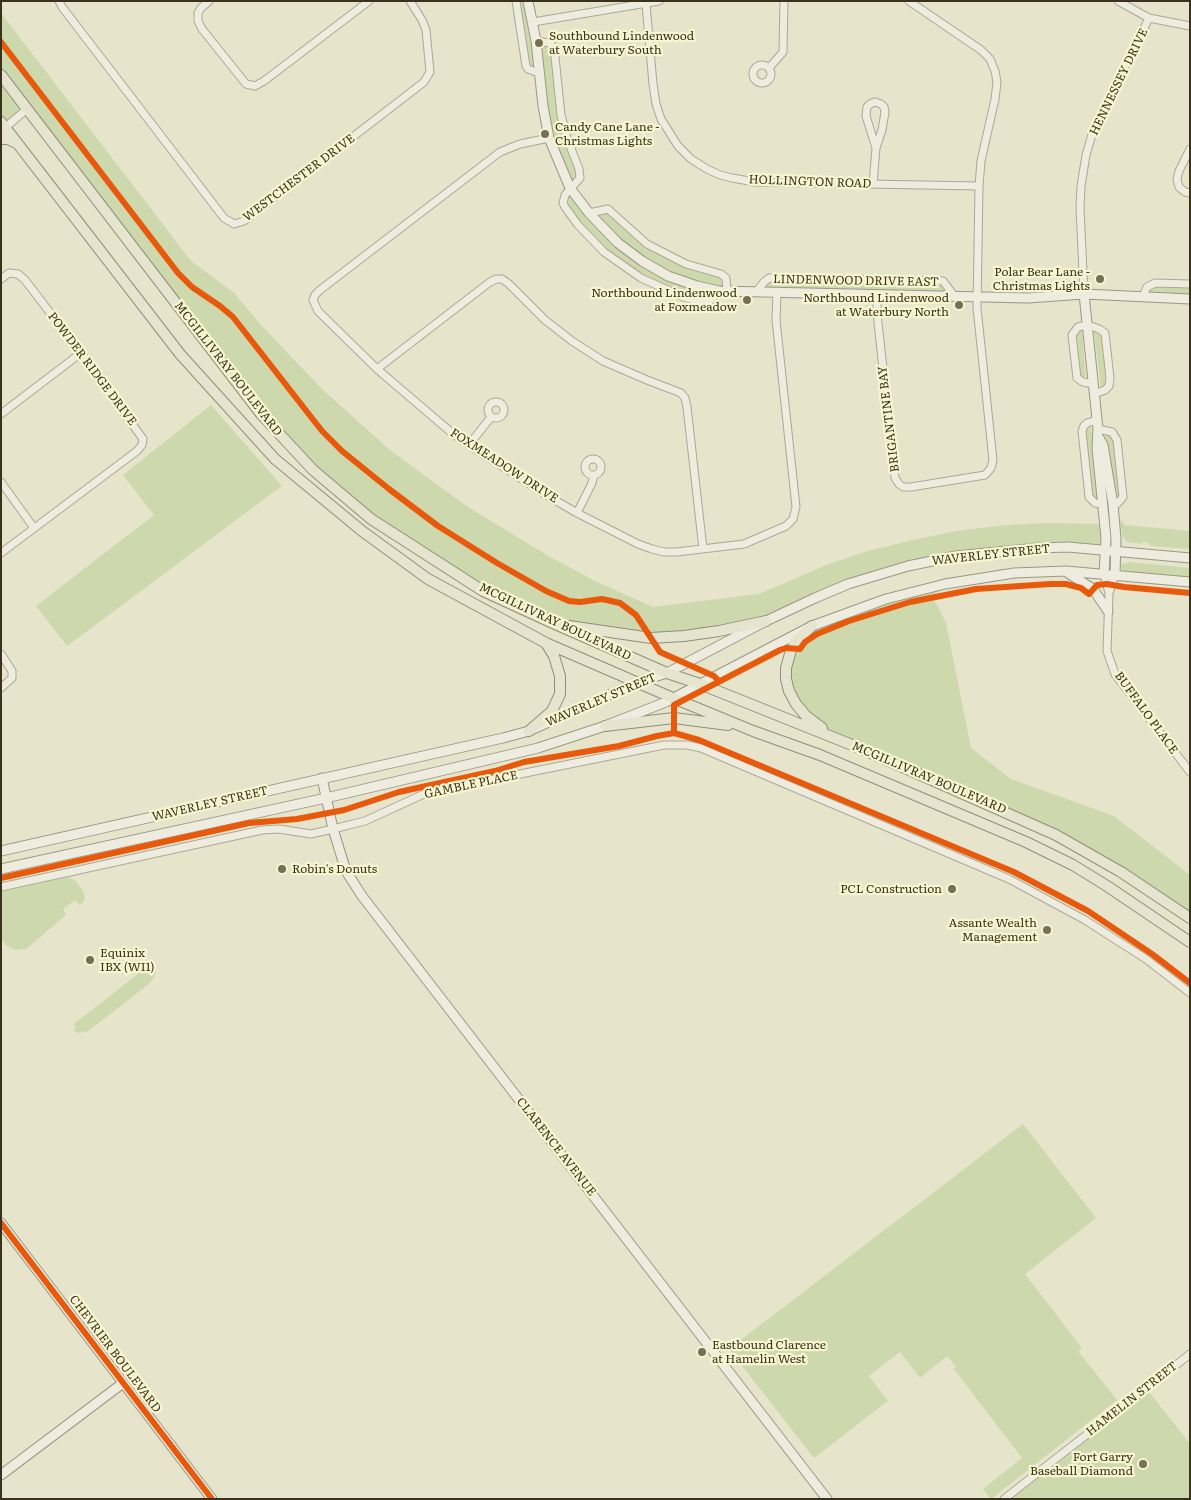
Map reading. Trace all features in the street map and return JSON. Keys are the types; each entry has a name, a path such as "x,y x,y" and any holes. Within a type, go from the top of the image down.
{"main road":[{"name":"MCGILLIVRAY BOULEVARD","path":"1,75 256,406 313,470 372,519 483,591 667,673 700,684 862,749 1056,835 1135,881 1190,918"},
{"name":"MCGILLIVRAY BOULEVARD","path":"3,127 180,354 275,459 362,531 428,579 546,643 673,698 820,755 1026,842 1108,886 1190,942"},
{"path":"1,139 8,139 18,144"},
{"path":"555,624 651,638 692,635 766,621"},
{"path":"812,626 797,640 789,655 786,673 789,691 796,704 816,725 862,749"},
{"path":"529,731 552,711 560,694 560,676 554,656 546,643"},
{"path":"605,726 674,718 753,730"}],"street":[{"name":"WESTCHESTER DRIVE","path":"60,1 62,7 224,218 234,224 244,222 424,82 429,76 426,30 410,1"},
{"path":"209,1 198,13 198,21 202,29 246,84 255,86 369,1"},
{"path":"516,1 526,66 528,69 539,74"},
{"name":"LINDENWOOD DRIVE EAST","path":"528,1 536,41 543,106 549,138 570,188 589,213 618,243 642,261 675,278 697,286 723,291 1028,298 1084,294 1190,299"},
{"path":"533,22 659,1"},
{"path":"769,68 783,52 784,1"},
{"path":"909,1 981,50 990,60 995,72 997,82 995,99 981,161 977,297"},
{"path":"1118,1 1149,18 1190,26"},
{"name":"HOLLINGTON ROAD","path":"646,4 656,104 669,134 678,146 691,159 720,175 744,181 979,186"},
{"name":"HENNESSEY DRIVE","path":"1104,574 1106,538 1097,448 1098,429 1084,294 1080,208 1081,186 1086,155 1094,131 1149,18"},
{"name":"LINDENWOOD DRIVE EAST","path":"536,41 549,43 554,47 561,115 567,138 580,169 580,178 565,194 563,203 565,207 604,252 622,266 662,288 703,302 709,302 723,291"},
{"path":"873,184 876,148 885,112 881,104 875,102 867,107 866,116 876,148"},
{"path":"3,127 27,109"},
{"name":"FOXMEADOW DRIVE","path":"549,138 520,144 500,152 315,294 313,300 318,311 377,369 452,433 469,445 577,513 638,544 652,549 676,552 744,544 786,526 793,519 796,507 776,320 777,293"},
{"path":"1190,149 1177,179 1180,187 1185,192 1190,193"},
{"path":"589,213 608,209 647,244 686,264 721,274 726,278 723,291"},
{"name":"POWDER RIDGE DRIVE","path":"1,279 9,274 18,274 26,280 140,433 142,439 142,445 138,451 34,528"},
{"name":"LINDENWOOD DRIVE EAST","path":"756,292 769,278 943,281 955,297"},
{"path":"377,369 490,282 496,279 502,280 509,284 545,320 572,341 603,361 681,393 685,398 703,549"},
{"path":"1143,296 1147,288 1155,283 1190,284"},
{"name":"BRIGANTINE BAY","path":"878,294 878,323 893,469 895,478 904,487 979,477 986,475 991,468 993,460 977,297"},
{"path":"1190,299 1190,304"},
{"path":"1093,384 1083,382 1077,378 1072,335 1078,327 1088,325 1105,333 1110,378 1109,386 1105,390 1094,394"},
{"path":"1,414 81,353"},
{"path":"469,445 491,417"},
{"path":"1102,504 1095,503 1089,497 1082,431 1087,424 1112,432 1116,440 1123,497 1117,504 1112,504"},
{"name":"HENNESSEY DRIVE","path":"1098,429 1103,445 1112,504 1116,552 1115,575"},
{"path":"577,513 594,475"},
{"path":"1,482 34,528 1,553"},
{"name":"WAVERLEY STREET","path":"1,852 529,731 638,682 667,673 766,621 848,584 908,566 956,556 1068,547 1190,558"},
{"path":"1066,571 1093,589 1108,611"},
{"name":"WAVERLEY STREET","path":"1,869 326,798 538,748 605,726 673,698 812,626 886,599 945,584 1014,573 1066,571 1190,582"},
{"name":"BUFFALO PLACE","path":"1104,574 1109,593"},
{"name":"BUFFALO PLACE","path":"1115,575 1109,593 1107,651 1116,674 1190,772"},
{"path":"1,654 12,670 12,678 1,688"},
{"name":"GAMBLE PLACE","path":"1,887 262,830 279,829 311,834 365,821 426,793 664,745 687,745 701,748 1009,878 1085,920 1146,959 1190,993"},
{"name":"CLARENCE AVENUE","path":"322,778 333,829 346,871 362,896 827,1499"},
{"name":"CHEVRIER BOULEVARD","path":"1,1223 212,1499"},
{"name":"HAMELIN STREET","path":"1004,1499 1190,1354"},
{"path":"1,1475 123,1383"}],"green space":[{"path":"516,1 528,1 536,41 554,47 559,93 580,178 570,188 549,138 539,74 528,69"},
{"path":"1,13 191,261 234,293 262,326 323,390 391,451 468,507 550,557 595,581 653,607 759,594 824,566 868,551 957,531 1006,525 1046,523 1104,524 1110,551 1068,547 956,556 848,584 766,621 684,636 555,624 483,591 371,519 288,444 28,109 6,128 1,122"},
{"path":"570,188 588,213 608,209 647,244 686,264 721,274 727,291 713,298 700,298 655,281 627,265 608,251 566,204"},
{"path":"769,278 943,281 955,297 756,292"},
{"path":"1154,286 1190,287 1190,295 1149,292"},
{"path":"1080,330 1082,331 1086,380 1079,376 1075,335"},
{"path":"1096,331 1102,335 1107,380 1106,384 1101,388 1094,332"},
{"path":"211,405 282,486 67,646 36,606 154,515 123,475"},
{"path":"1091,425 1097,498 1095,500 1091,496 1085,430"},
{"path":"1105,434 1109,434 1114,442 1119,497 1114,501"},
{"path":"1120,519 1125,525 1190,531 1190,549 1150,546 1149,543 1142,542 1142,544 1127,542 1122,535"},
{"path":"1130,562 1190,568 1190,578 1128,573 1120,568 1121,564"},
{"path":"945,584 933,597 946,623 971,748 1011,779 1114,816 1190,875 1190,918 1088,852 816,725 796,704 786,668 789,655 812,626"},
{"path":"69,877 76,881 84,893 85,899 83,903 79,905 75,900 63,909 66,915 26,949 15,950 6,945 1,938 1,892"},
{"path":"152,963 156,972 149,984 88,1031 79,1033 73,1031 76,1027 74,1024"},
{"path":"1023,1124 1096,1218 1025,1274 1082,1348 1078,1351 1117,1400 991,1499 983,1489 1022,1458 954,1369 956,1367 947,1356 920,1378 900,1352 869,1376 888,1401 814,1458 729,1349"},
{"path":"1146,1388 1190,1444 1190,1499 1004,1499"}],"cycle path":[{"path":"1,42 178,273 192,287 233,317 322,431 342,451 438,526 546,591 569,601 580,602 602,599 620,603 636,615 660,652 714,676 719,681"},
{"path":"674,733 674,705 780,650 786,648 800,649 805,642 817,634 849,621 910,602 976,589 1050,584 1066,584 1081,588 1089,594 1097,585 1107,584 1190,593"},
{"path":"1,878 249,823 297,819 344,810 399,792 495,771 524,762 619,746 674,733 699,740 1014,872 1088,911 1152,954 1190,983"},
{"path":"1,1223 212,1499"}],"place":[{"name":"Southbound Lindenwood at Waterbury South","path":"539,43"},
{"name":"Candy Cane Lane - Christmas Lights","path":"545,134"},
{"name":"Polar Bear Lane - Christmas Lights","path":"1100,279"},
{"name":"Northbound Lindenwood at Foxmeadow","path":"747,300"},
{"name":"Northbound Lindenwood at Waterbury North","path":"959,305"},
{"name":"Robin's Donuts","path":"282,869"},
{"name":"PCL Construction","path":"952,889"},
{"name":"Assante Wealth Management","path":"1047,930"},
{"name":"Equinix IBX (WI1)","path":"90,960"},
{"name":"Eastbound Clarence at Hamelin West","path":"702,1352"},
{"name":"Fort Garry Baseball Diamond","path":"1143,1464"}]}
